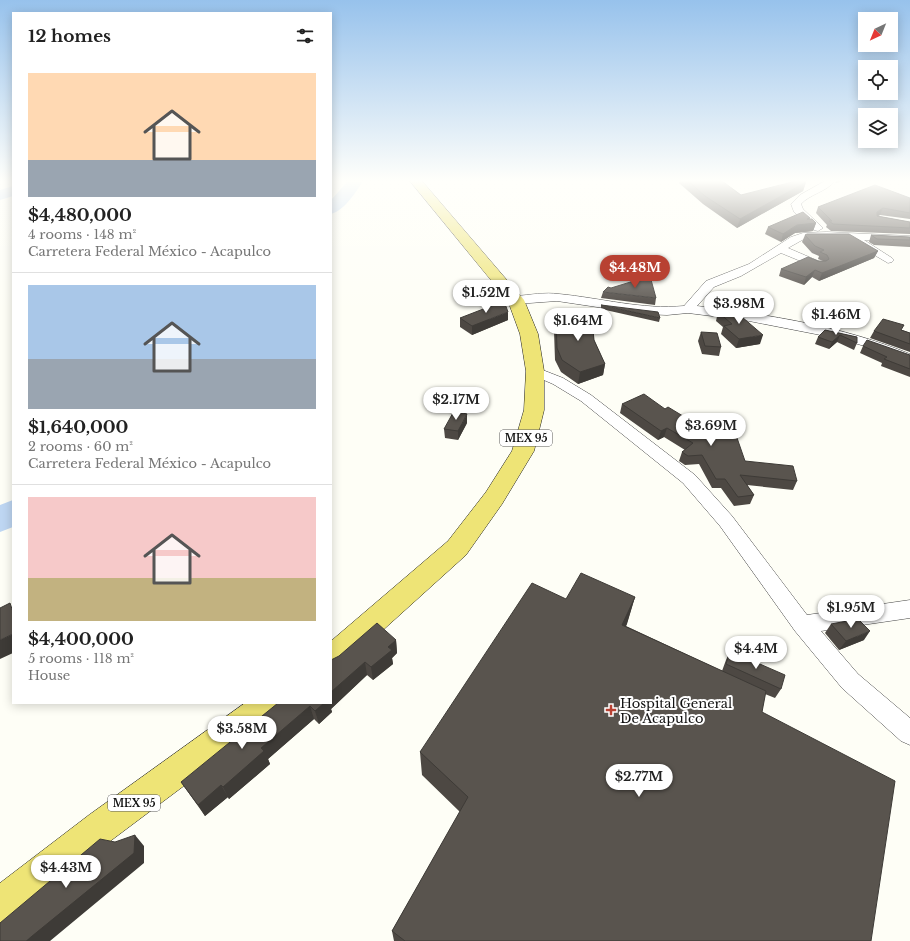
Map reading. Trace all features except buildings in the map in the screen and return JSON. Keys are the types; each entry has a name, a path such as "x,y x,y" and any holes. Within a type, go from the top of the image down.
{"main road":[{"name":"MEX 95","path":"332,657 457,548 494,498 523,451 534,410 535,371 529,334 516,300 453,225"},
{"name":"MEX 95","path":"0,906 101,827 269,704"}],"street":[{"path":"815,225 827,235"},
{"path":"688,309 710,284 737,274 795,239 803,236 827,235 910,239"},
{"path":"849,236 888,260"},
{"path":"780,249 819,265"},
{"path":"516,300 557,297 644,310 667,311 688,309 751,318 844,335 876,345 910,359"},
{"path":"535,371 558,381 586,398 689,480 726,521 802,625 850,681 910,733"},
{"path":"802,625 910,609"}],"waterway":[{"path":"0,521 12,512"}],"place":[{"name":"Hospital General De Acapulco","path":"611,710"}]}
